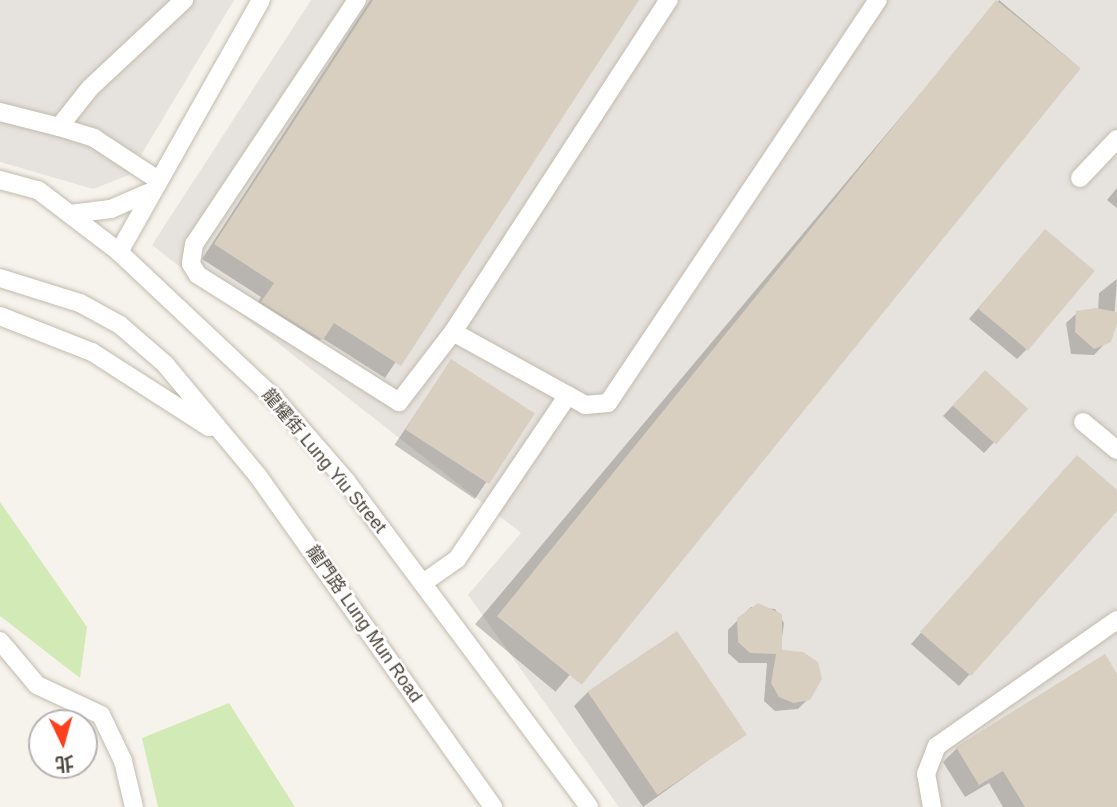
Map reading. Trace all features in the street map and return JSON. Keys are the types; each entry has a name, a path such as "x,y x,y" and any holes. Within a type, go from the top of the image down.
{"street":[{"path":"59,127 90,88 184,0"},
{"path":"119,252 152,185 261,0"},
{"path":"357,0 194,244 191,264 394,401 411,393 669,0"},
{"path":"453,331 593,408 608,404 878,0"},
{"path":"0,112 94,138 152,185"},
{"path":"1080,178 1117,139"},
{"name":"龍耀街 Lung Yiu Street","path":"0,180 24,182 119,252 276,400 423,583 589,807"},
{"path":"70,214 111,209 152,185"},
{"name":"龍門路 Lung Mun Road","path":"0,278 50,290 120,325 165,364 231,443 493,807"},
{"name":"龍門路 Lung Mun Road","path":"0,316 92,352 231,443"},
{"path":"423,583 457,559 568,395"},
{"path":"1083,422 1117,450"},
{"path":"932,807 926,774 937,746 1117,620"},
{"path":"0,641 37,685 101,715 124,761 134,807"}],"shaded area":[{"path":"0,0 234,0 129,175 93,189 0,162"},
{"path":"311,0 1117,0 1117,807 619,807 468,595 521,533 152,245"}],"green space":[{"path":"0,502 87,627 80,678 0,616"},
{"path":"229,703 295,807 158,807 142,738"}],"building":[{"path":"373,0 639,0 401,366 334,323 323,340 261,302 274,283 214,244"},
{"path":"996,0 1081,69 582,685 497,616"},
{"path":"1045,229 1095,271 1028,350 978,309"},
{"path":"1096,308 1117,312 1117,323 1111,342 1094,349 1075,332 1076,311"},
{"path":"451,359 535,413 489,484 405,429"},
{"path":"985,370 1028,409 996,444 953,406"},
{"path":"1077,455 1117,490 1117,511 971,676 920,632"},
{"path":"758,603 782,614 782,650 803,652 818,662 822,679 810,700 794,703 779,697 771,683 776,654 750,653 738,642 737,618"},
{"path":"677,631 747,735 657,795 587,691"},
{"path":"1105,654 1117,674 1117,807 1025,807 1003,771 979,785 956,747"}]}
